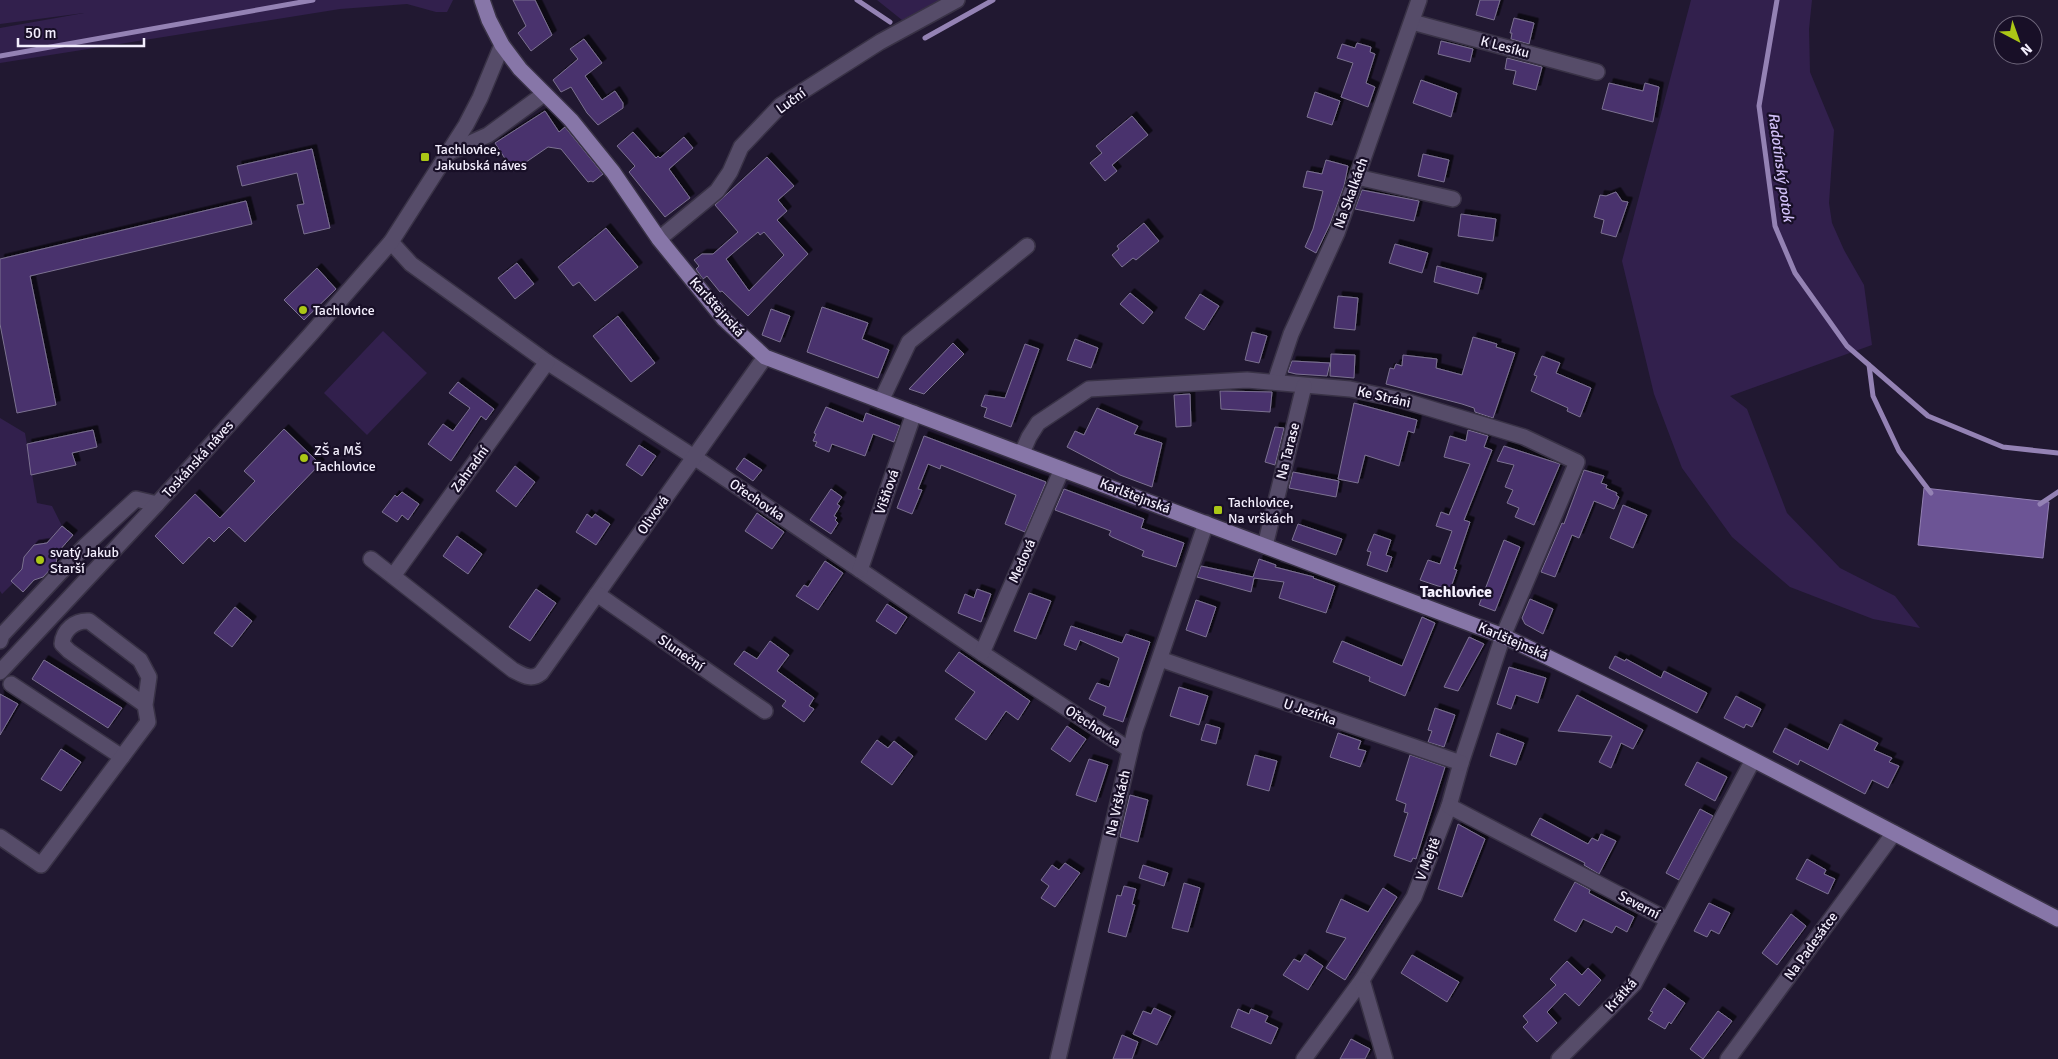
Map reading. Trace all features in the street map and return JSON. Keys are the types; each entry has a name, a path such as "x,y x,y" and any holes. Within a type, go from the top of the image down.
{"main road":[{"name":"Karlštejnská","path":"482,0 489,20 502,45 520,69 571,120 613,172 659,239 724,319 765,357 1504,636 1567,665 1753,760 2058,919"}],"street":[{"name":"Luční","path":"659,239 717,191 730,172 741,147 781,105 880,42 957,0"},
{"name":"Na Skalkách","path":"1275,382 1291,334 1337,233 1419,0"},
{"name":"K Lesíku","path":"1412,22 1597,72"},
{"name":"Toskánská náves","path":"0,672 157,504 310,335 391,242 450,152 480,98 502,45"},
{"path":"450,152 488,135 544,94"},
{"path":"1358,177 1453,199"},
{"name":"Ořechovka","path":"391,242 411,264 547,362 694,457 1130,750"},
{"path":"881,401 909,342 1027,246"},
{"name":"Olivová","path":"393,576 513,670 527,677 536,677 541,673 765,357"},
{"name":"Zahradní","path":"393,576 547,362"},
{"name":"Ke Stráni","path":"1022,453 1038,423 1088,389 1247,380 1350,389 1402,400 1524,437 1576,462 1504,636"},
{"name":"Na Tarase","path":"1265,546 1304,386"},
{"name":"Višňová","path":"860,570 914,414"},
{"name":"Medová","path":"982,652 1062,469"},
{"path":"0,642 2,635 85,546 136,499 157,504"},
{"name":"Na Vrškách","path":"1058,1059 1135,730 1206,524"},
{"path":"371,559 393,576"},
{"name":"Sluneční","path":"597,594 765,712"},
{"path":"0,837 41,864 148,722 145,705 149,677 140,660 89,621 81,620 73,624 63,637 62,644 68,651 145,705"},
{"name":"V Mejtě","path":"1304,1059 1362,980 1414,897 1450,806 1461,763 1504,636"},
{"name":"U Jezírka","path":"1160,659 1461,763"},
{"path":"11,684 122,757"},
{"name":"Severní","path":"1450,806 1668,920 1753,760"},
{"name":"Na Padesátce","path":"1728,1059 1894,833"},
{"name":"Krátká","path":"1558,1059 1634,984 1668,920"},
{"path":"1362,980 1385,1059"}],"shaded area":[{"path":"0,0 453,0 447,12 436,12 407,4 340,9 0,63 0,28 84,13 0,24"},
{"path":"877,0 942,0 902,20"},
{"path":"1691,0 1812,0 1809,29 1810,72 1834,130 1829,203 1832,223 1844,250 1864,285 1872,345 1730,396 1747,409 1787,513 1840,568 1895,596 1920,628 1873,619 1790,587 1732,537 1682,468 1654,394 1622,261"},
{"path":"383,331 427,373 367,435 324,393"},
{"path":"0,418 25,433 37,503 52,506 62,526 47,543 34,545 24,557 22,569 13,583 2,594 0,591"},
{"path":"1924,488 2049,502 2043,558 1918,545"}],"building":[{"path":"513,0 535,0 552,35 531,51 518,33 526,26"},
{"path":"1480,0 1500,0 1494,20 1476,15"},
{"path":"1514,18 1534,23 1529,44 1511,39 1512,33 1510,33"},
{"path":"584,39 602,63 585,76 602,100 615,91 623,103 623,108 598,125 587,113 571,87 561,92 553,80 578,59 570,49"},
{"path":"1441,41 1473,49 1470,62 1438,54"},
{"path":"1357,43 1371,47 1370,52 1375,54 1366,83 1375,87 1368,107 1341,97 1353,63 1337,58 1342,44 1355,48"},
{"path":"1507,58 1542,67 1536,90 1513,84 1516,71 1505,69"},
{"path":"1421,80 1457,93 1451,117 1413,103"},
{"path":"1609,83 1643,91 1645,83 1659,87 1653,122 1602,109"},
{"path":"1315,92 1340,101 1332,125 1307,117"},
{"path":"545,111 559,132 565,127 603,174 593,182 588,182 561,149 548,147 513,171 495,143"},
{"path":"1132,116 1148,135 1112,165 1117,171 1105,181 1090,163 1102,153 1096,146"},
{"path":"633,132 656,158 658,156 660,158 684,137 693,148 669,169 690,198 665,217 629,172 635,166 617,146"},
{"path":"312,149 330,228 304,234 297,205 304,204 297,173 242,186 237,166"},
{"path":"1423,154 1449,160 1444,182 1418,176"},
{"path":"767,157 794,186 778,200 787,211 777,220 808,254 748,316 722,291 720,292 707,276 703,279 696,269 699,266 694,260 702,254 713,254 738,232 715,205","holes":["758,232 760,235 764,232 784,255 749,291 726,259"]},
{"path":"1326,160 1348,166 1344,186 1330,224 1316,253 1305,247 1313,229 1323,191 1303,187 1307,171 1322,174"},
{"path":"1362,190 1419,201 1414,221 1355,209"},
{"path":"1616,192 1622,201 1628,202 1616,237 1601,233 1604,220 1594,217 1600,195 1606,196"},
{"path":"246,201 252,224 30,276 56,405 17,413 0,324 0,259"},
{"path":"1461,214 1496,219 1493,241 1458,236"},
{"path":"1144,223 1159,241 1136,260 1133,258 1122,267 1112,255 1119,249 1117,246"},
{"path":"606,228 638,267 595,301 579,282 573,286 558,267"},
{"path":"1395,244 1428,253 1422,273 1389,263"},
{"path":"517,263 534,284 515,299 498,278"},
{"path":"1437,266 1482,278 1478,294 1434,282"},
{"path":"317,268 336,289 304,320 284,300"},
{"path":"1130,293 1153,312 1143,324 1120,304"},
{"path":"1200,294 1219,306 1204,330 1185,318"},
{"path":"1338,296 1358,298 1355,330 1334,328"},
{"path":"822,307 868,323 862,339 889,350 878,378 807,352"},
{"path":"771,309 790,316 780,342 762,335"},
{"path":"618,316 655,363 631,382 593,336"},
{"path":"1252,332 1267,336 1259,363 1245,360"},
{"path":"1473,337 1497,344 1496,347 1515,353 1493,418 1475,412 1474,408 1462,404 1386,384 1390,368 1394,369 1396,364 1402,366 1403,355 1437,359 1436,368 1462,375"},
{"path":"1075,339 1098,348 1091,368 1067,360"},
{"path":"953,343 964,354 924,394 909,389"},
{"path":"1025,344 1039,349 1011,427 984,417 987,408 981,406 985,395 1005,398"},
{"path":"1331,354 1355,355 1354,378 1330,376"},
{"path":"1542,356 1560,363 1556,373 1591,388 1580,417 1567,411 1568,408 1531,391 1537,376 1534,375"},
{"path":"1292,361 1330,363 1327,376 1288,372"},
{"path":"458,382 494,409 486,420 481,416 451,461 428,444 443,424 453,431 470,408 449,393"},
{"path":"1220,391 1272,392 1270,412 1221,409"},
{"path":"1190,394 1191,426 1176,427 1174,395"},
{"path":"1354,403 1417,420 1414,433 1408,431 1399,466 1365,455 1358,483 1338,479"},
{"path":"826,407 863,422 866,413 900,426 894,442 873,434 865,456 832,444 829,452 815,446 817,442 813,441 816,434 814,433"},
{"path":"1097,408 1138,426 1134,434 1162,443 1152,487 1120,475 1067,447 1075,431 1084,435"},
{"path":"1275,427 1284,428 1275,465 1265,462"},
{"path":"284,429 320,464 245,542 229,527 214,542 209,537 183,564 155,536 195,494 220,518 255,481 244,471"},
{"path":"93,430 97,447 72,453 76,465 31,475 27,444"},
{"path":"1468,430 1488,436 1484,447 1492,450 1464,520 1470,522 1454,569 1457,570 1450,590 1420,580 1428,560 1440,564 1452,531 1436,526 1441,512 1449,515 1470,464 1444,457 1450,436 1466,441"},
{"path":"924,436 1046,482 1025,532 1005,524 1016,495 941,465 940,469 928,464 918,489 922,490 912,514 897,508"},
{"path":"639,445 656,456 642,476 626,465"},
{"path":"1504,446 1560,464 1534,525 1515,517 1519,508 1507,503 1513,490 1505,487 1514,465 1497,461"},
{"path":"744,458 762,470 753,481 736,469"},
{"path":"515,466 535,482 516,507 496,491"},
{"path":"1584,470 1604,476 1601,483 1607,485 1606,488 1617,493 1616,495 1619,497 1614,509 1594,501 1579,538 1572,535 1555,577 1541,572 1562,523 1564,524"},
{"path":"1293,472 1339,481 1336,497 1289,488"},
{"path":"831,489 842,497 837,504 840,506 834,516 837,518 835,520 838,523 831,534 810,520"},
{"path":"1064,489 1144,519 1141,528 1184,543 1176,567 1142,556 1144,551 1112,537 1109,535 1111,531 1055,510"},
{"path":"402,492 419,504 408,520 402,515 397,522 382,512 395,495 397,497"},
{"path":"1623,505 1647,515 1633,548 1610,538"},
{"path":"757,513 784,532 772,549 745,531"},
{"path":"587,514 592,518 595,514 610,524 596,545 576,532"},
{"path":"1298,524 1342,539 1336,555 1292,540"},
{"name":"svatý Jakub Starší","path":"62,526 73,535 58,552 56,563 43,577 34,580 23,592 11,581 22,569 24,557 34,545 47,543"},
{"path":"1374,534 1391,540 1386,555 1392,557 1387,572 1367,565 1371,552 1367,551"},
{"path":"457,536 482,554 468,574 443,556"},
{"path":"1504,540 1520,547 1495,611 1479,605"},
{"path":"1259,559 1276,565 1275,567 1314,577 1335,586 1326,613 1279,598 1284,582 1254,578 1251,592 1197,577 1201,566 1253,577"},
{"path":"825,561 843,573 818,610 796,596 804,585 808,587"},
{"path":"536,589 556,603 530,641 509,627"},
{"path":"977,589 991,594 981,622 958,613 965,594 974,598"},
{"path":"1029,593 1051,601 1036,639 1014,631"},
{"path":"1530,599 1553,609 1543,634 1525,624 1522,618"},
{"path":"1196,600 1216,607 1206,637 1186,630"},
{"path":"887,604 907,617 896,634 876,621"},
{"path":"235,607 252,621 232,647 214,633"},
{"path":"1422,617 1435,623 1405,696 1369,681 1370,677 1333,662 1342,641 1402,666"},
{"path":"1071,626 1122,643 1126,634 1150,642 1123,722 1103,715 1106,707 1089,699 1097,683 1109,687 1119,658 1080,640 1076,650 1064,645"},
{"path":"1469,637 1484,644 1458,691 1444,687"},
{"path":"770,641 789,655 777,671 814,698 809,706 814,709 804,722 782,706 786,701 734,664 744,651 757,659"},
{"path":"959,652 1030,701 1018,720 1006,711 986,740 955,719 975,692 945,671"},
{"path":"1615,656 1625,661 1626,659 1661,678 1664,671 1707,693 1697,713 1609,668"},
{"path":"44,660 122,708 108,728 32,679"},
{"path":"1509,667 1546,678 1538,703 1516,695 1511,709 1497,704"},
{"path":"1179,687 1208,696 1199,725 1170,716"},
{"path":"0,694 18,704 0,735"},
{"path":"1577,695 1643,730 1633,749 1621,743 1611,768 1599,762 1612,736 1558,731"},
{"path":"1736,696 1761,709 1752,727 1746,724 1744,728 1724,718"},
{"path":"1435,708 1455,715 1444,747 1428,742 1432,731 1428,730"},
{"path":"1206,724 1220,728 1216,744 1201,740"},
{"path":"1840,724 1878,743 1874,750 1892,758 1889,762 1899,766 1888,788 1872,780 1865,794 1800,760 1798,765 1773,752 1785,728 1828,750"},
{"path":"1067,726 1086,739 1070,762 1051,749"},
{"path":"1338,733 1361,741 1358,749 1366,751 1360,767 1330,757"},
{"path":"1497,733 1524,743 1516,765 1490,756"},
{"path":"877,740 888,748 894,741 913,756 892,785 861,762"},
{"path":"61,749 81,762 61,791 41,779"},
{"path":"1255,755 1277,761 1269,791 1247,785"},
{"path":"1410,755 1445,767 1416,859 1413,858 1411,862 1394,856 1408,813 1404,812 1406,804 1396,800"},
{"path":"1089,759 1108,765 1096,802 1076,795"},
{"path":"1697,762 1727,777 1715,801 1685,785"},
{"path":"1130,795 1148,800 1138,842 1120,837"},
{"path":"1700,809 1713,816 1679,880 1666,873"},
{"path":"1540,818 1588,844 1592,838 1598,841 1601,834 1616,841 1599,874 1584,865 1585,863 1531,835"},
{"path":"1458,824 1485,839 1462,897 1438,889"},
{"path":"1807,859 1826,870 1824,874 1835,879 1828,894 1796,879"},
{"path":"1065,863 1080,873 1055,907 1041,898 1049,886 1041,880 1052,865 1059,870"},
{"path":"1143,865 1168,873 1164,886 1139,878"},
{"path":"1575,882 1590,890 1589,893 1634,917 1627,932 1616,926 1612,933 1583,919 1576,932 1554,920"},
{"path":"1184,883 1200,888 1188,932 1172,928"},
{"path":"1124,886 1136,889 1132,904 1135,905 1126,937 1108,932 1117,895 1121,896"},
{"path":"1383,888 1397,897 1345,980 1326,968 1346,938 1326,932 1341,899 1368,912"},
{"path":"1709,903 1730,913 1719,934 1711,930 1707,937 1694,931"},
{"path":"1791,914 1806,926 1777,965 1762,953"},
{"path":"1305,954 1323,966 1308,990 1283,975 1294,959 1300,962"},
{"path":"1412,955 1459,982 1447,1002 1401,973"},
{"path":"1567,961 1582,975 1588,968 1601,980 1579,1006 1565,993 1547,1012 1557,1023 1537,1042 1523,1027 1528,1022 1523,1016 1556,985 1550,979"},
{"path":"1664,988 1685,1003 1671,1024 1669,1022 1665,1029 1648,1019 1653,1012 1650,1011"},
{"path":"1154,1008 1171,1016 1157,1045 1133,1034 1143,1011 1151,1014"},
{"path":"1238,1009 1249,1014 1251,1009 1268,1016 1265,1022 1278,1028 1271,1044 1231,1027"},
{"path":"1718,1011 1732,1021 1703,1059 1690,1049"},
{"path":"1122,1035 1138,1042 1132,1059 1113,1059"},
{"path":"1351,1039 1370,1049 1365,1059 1340,1059"}],"waterway":[{"name":"Radotínský potok","path":"0,56 313,0"},
{"path":"857,0 890,22"},
{"path":"925,38 993,0"},
{"name":"Radotínský potok","path":"1777,0 1759,106 1775,226 1795,273 1847,346 1928,416 2003,447 2058,453"},
{"path":"1869,365 1873,396 1899,451 1931,493"},
{"path":"2040,504 2058,492"}],"place":[{"name":"Tachlovice, Jakubská náves","path":"425,157"},
{"name":"Tachlovice","path":"303,310"},
{"name":"ZŠ a MŠ Tachlovice","path":"304,458"},
{"name":"Tachlovice, Na vrškách","path":"1218,510"},
{"name":"svatý Jakub Starší","path":"40,560"}],"district":[{"name":"Tachlovice","path":"1456,592"}]}
